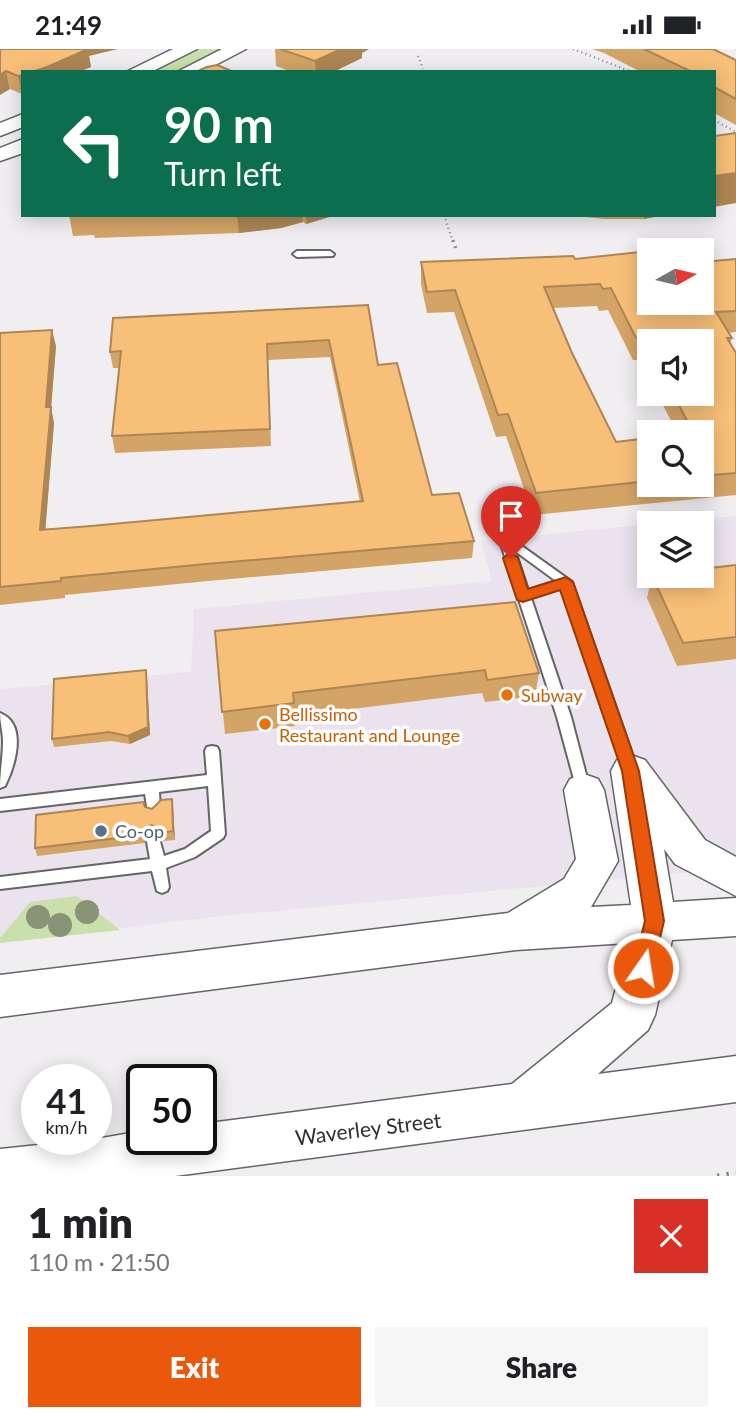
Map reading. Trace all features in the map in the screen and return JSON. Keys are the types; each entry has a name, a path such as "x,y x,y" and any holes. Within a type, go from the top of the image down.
{"main road":[{"path":"631,771 690,852 736,878"},
{"path":"520,1109 632,1015 654,921 631,771"},
{"path":"516,931 579,892 597,861 584,790"},
{"path":"0,996 516,931 736,917"},
{"name":"Waverley Street","path":"0,1174 520,1109 736,1079"}],"street":[{"path":"140,70 188,49"},
{"path":"190,70 237,49"},
{"path":"0,130 21,121"},
{"path":"0,155 21,146"}],"lane":[{"path":"297,254 330,254"},
{"path":"584,790 564,717 505,538 566,582 631,771"},
{"path":"523,596 566,582"},
{"path":"0,718 9,729 9,752 0,782"},
{"path":"0,883 160,864 190,853 218,834 212,751"},
{"path":"0,805 214,780"},
{"path":"152,787 153,809"},
{"path":"154,842 162,887"}],"path":[{"path":"573,49 627,70"},
{"path":"418,56 423,69"},
{"path":"614,65 624,61"},
{"path":"633,70 635,65"},
{"path":"716,121 736,132"},
{"path":"445,217 456,249"},
{"path":"717,1176 736,1173"}],"shaded area":[{"path":"736,516 736,868 212,917 0,943 0,689 191,672 194,609 492,581 481,541 637,525 637,588 714,588 714,518"}],"green space":[{"path":"188,49 237,49 190,70 140,70"},
{"path":"77,896 120,930 0,943 0,938 30,902"}],"building":[{"path":"0,49 88,49 38,70 21,70 21,75 6,71 0,75"},
{"path":"280,49 341,49 315,61"},
{"path":"644,49 713,49 736,60 736,99 716,88 716,70 688,70"},
{"path":"217,65 229,70 200,70"},
{"path":"736,133 736,173 716,176 716,136"},
{"path":"637,252 637,315 714,315 714,261 736,259 736,311 716,312 732,338 727,338 736,353 736,473 714,475 714,420 687,420 679,406 714,406 714,329 637,329 636,338 611,288 603,289 600,284 544,287 572,353 616,442 637,439 637,482 536,493 508,414 498,415 455,290 427,292 421,262 573,256 575,259"},
{"path":"368,305 378,365 397,363 432,495 459,493 474,541 61,578 61,581 0,587 0,333 52,330 46,407 51,407 40,530 363,501 329,340 267,344 270,429 112,436 121,351 110,352 113,318"},
{"path":"736,565 736,637 683,643 658,588 714,588 714,568"},
{"path":"515,602 539,673 487,680 485,670 293,693 294,703 222,712 215,631"},
{"path":"146,670 148,727 128,736 109,732 52,739 54,679"},
{"path":"172,799 173,831 161,833 158,827 151,825 145,829 143,835 35,848 36,815 143,802 145,807 152,809 161,800"}],"place":[{"name":"Subway","path":"507,695"},
{"name":"Bellissimo Restaurant and Lounge","path":"265,724"},
{"name":"Co-op","path":"101,831"}],"route":[{"path":"511,558 523,596 566,582 631,771 654,921 643,968"}]}
